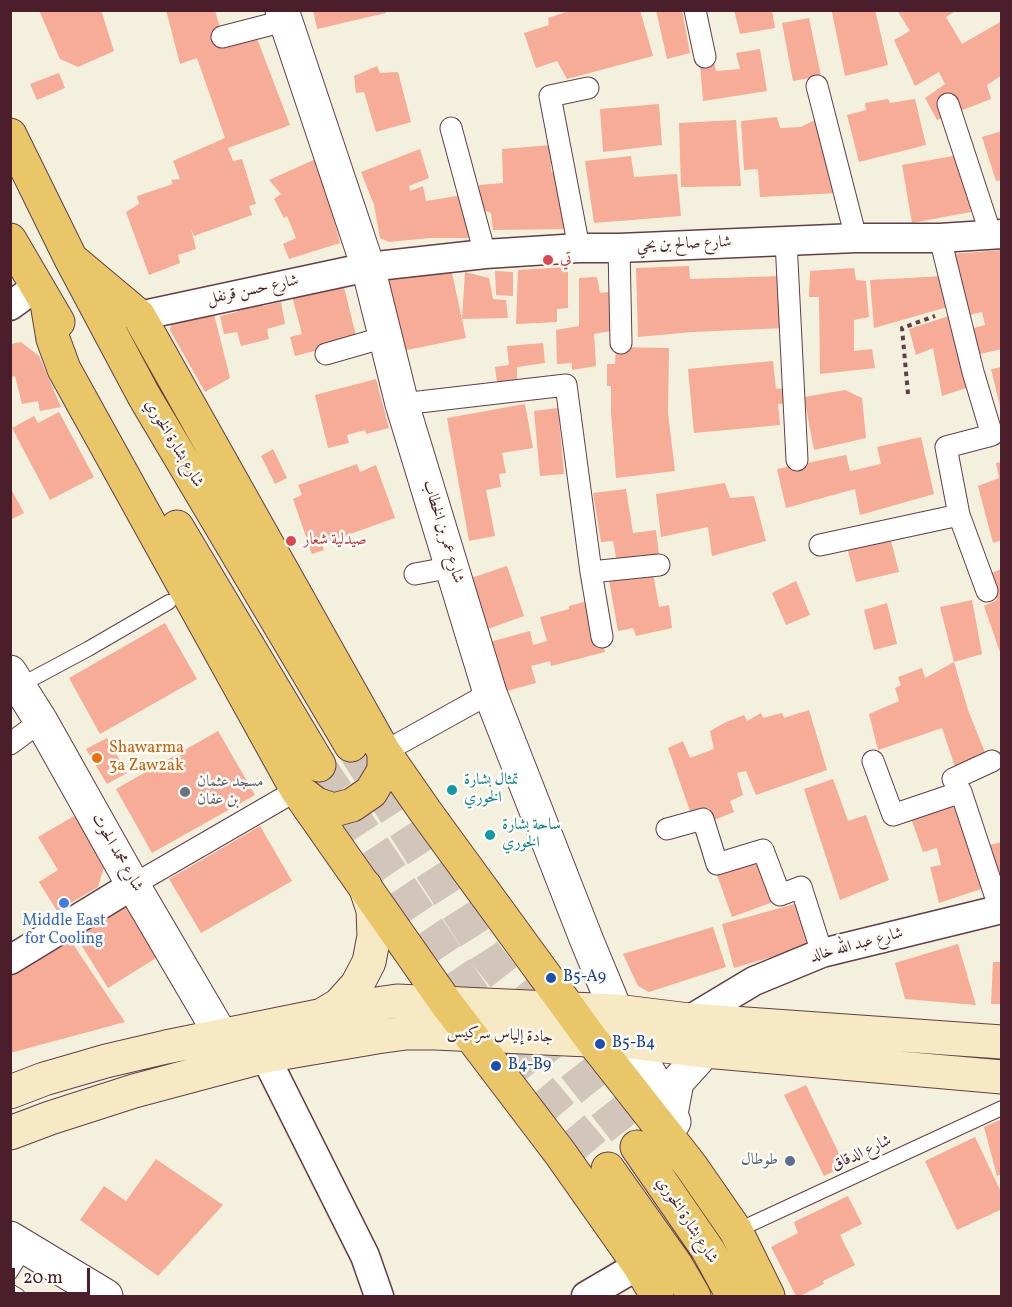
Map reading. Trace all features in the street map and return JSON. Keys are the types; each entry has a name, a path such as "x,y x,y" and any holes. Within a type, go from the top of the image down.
{"main road":[{"name":"شارع بشارة الخوري","path":"10,135 71,259 144,396 351,745"},
{"path":"10,240 31,299 53,339 64,369 297,790 446,1003 560,1153 639,1265 657,1296"},
{"path":"71,259 139,316 384,752 425,812 592,1040 690,1166 736,1231 768,1296"},
{"path":"31,299 212,587 319,765"},
{"path":"297,790 316,804 334,810 352,805 371,792 384,770 384,752"},
{"path":"321,1016 339,1005 357,985 369,962 374,936 373,910 365,885"},
{"name":"جادة إلياس سركيس","path":"10,1092 44,1079 106,1061 221,1035 397,1001 616,1011 689,1020 1002,1042"},
{"name":"جادة إلياس سركيس","path":"10,1133 134,1091 264,1056 406,1034 469,1034 632,1042 705,1051 1002,1077"},
{"name":"شارع بشارة الخوري","path":"637,1147 708,1250 733,1296"},
{"name":"شارع بشارة الخوري","path":"608,1168 676,1265 694,1296"}],"street":[{"path":"695,10 705,57"},
{"path":"222,37 283,16"},
{"name":"شارع عمر بن الخطاب","path":"283,16 368,267 402,404 490,693 616,1011 671,1114"},
{"path":"817,86 856,238"},
{"path":"579,248 550,96 588,88"},
{"path":"948,104 996,235"},
{"path":"451,128 485,254"},
{"name":"شارع صالح بن يحي","path":"368,267 485,254 579,248 996,235"},
{"path":"940,238 973,372 992,435 946,447 959,515 987,591"},
{"path":"786,242 796,460"},
{"path":"619,248 621,343"},
{"name":"شارع حسن قرنفل","path":"139,316 368,267"},
{"path":"326,354 385,337"},
{"path":"402,404 566,385 602,637"},
{"path":"820,545 959,515"},
{"path":"591,572 659,565"},
{"path":"416,574 453,567"},
{"name":"شارع محمد الحوت","path":"15,679 221,1035"},
{"path":"384,752 490,693"},
{"path":"10,744 41,721"},
{"path":"873,761 893,815 961,792"},
{"path":"992,761 953,778 961,792 1001,909"},
{"path":"10,960 133,885 297,790"},
{"path":"667,829 703,819 717,864 763,850 780,895 801,887 822,953"},
{"name":"شارع عبد الله خالد","path":"689,1020 753,981 822,953 1001,909"},
{"path":"690,1166 671,1114 676,1082 705,1051"},
{"path":"264,1056 365,1256 379,1296"},
{"path":"16,1253 106,1296"},
{"path":"586,1296 639,1265"}],"lane":[{"path":"15,679 88,649 169,602"},
{"name":"شارع الدقاق","path":"736,1231 1002,1108"},
{"path":"10,1291 18,1296"}],"path":[{"path":"908,394 902,328 957,308"}],"building":[{"path":"39,10 101,10 114,51 78,67 60,59"},
{"path":"166,10 215,10 225,48 256,36 290,125 228,148 233,161 242,159 256,204 249,206 252,215 194,236 191,229 196,249 178,255 180,263 149,275 126,212 139,204 137,196 173,184 171,180 180,179 173,161 225,138 197,58 180,64"},
{"path":"313,10 385,10 386,13 317,29"},
{"path":"572,10 640,10 653,56 567,79 557,61 536,68 524,33 549,25 548,18"},
{"path":"656,10 682,10 690,53 667,59"},
{"path":"734,10 772,10 775,28 740,34"},
{"path":"875,10 888,65 845,76 832,12"},
{"path":"897,10 957,10 946,17 962,44 1002,21 1002,75 987,85 991,99 937,120 925,98 945,84 939,72 915,86 894,40 910,31"},
{"path":"809,18 821,76 793,81 782,23"},
{"path":"760,49 767,91 703,101 700,63 714,61 716,71 740,69 736,53"},
{"path":"377,66 380,73 398,72 411,122 376,132 364,92 356,93 354,76"},
{"path":"59,73 65,88 37,100 30,84"},
{"path":"888,99 890,103 915,99 926,145 859,162 847,115 866,110 865,103"},
{"path":"659,104 662,145 603,152 600,109"},
{"path":"777,117 780,128 801,127 819,118 839,193 760,197 758,169 744,170 741,121"},
{"path":"736,120 741,186 681,187 679,123"},
{"path":"1002,131 1002,180 996,181 982,137"},
{"path":"551,145 551,172 558,171 567,229 493,230 491,213 481,209 479,185 503,183 502,149"},
{"path":"420,149 429,178 409,186 410,191 423,186 426,201 463,195 469,238 430,238 389,242 380,238 374,205 361,172"},
{"path":"959,155 971,212 912,223 902,165"},
{"path":"631,156 634,177 677,174 681,216 594,223 585,161"},
{"path":"318,158 340,243 289,259 283,244 296,238 287,216 284,218 274,199 281,194 269,180"},
{"path":"1002,250 1002,349 971,356 967,330 985,325 982,312 965,316 952,254"},
{"path":"689,266 690,279 784,276 785,328 638,337 636,268"},
{"path":"568,267 568,308 557,309 557,322 516,324 518,270"},
{"path":"451,268 466,338 402,351 388,276"},
{"path":"854,268 856,280 866,281 869,317 854,320 854,351 872,349 875,368 820,374 819,297 809,297 810,271"},
{"path":"495,271 513,272 513,296 496,295"},
{"path":"465,272 489,278 493,299 506,300 508,318 462,319"},
{"path":"945,276 951,306 874,328 870,280"},
{"path":"597,277 600,293 609,292 610,331 594,334 596,366 572,370 572,363 557,364 556,330 579,326 579,278"},
{"path":"343,283 357,340 295,356 290,337 302,334 292,296"},
{"path":"263,300 263,306 281,302 285,324 267,329 269,339 241,346 237,332 224,334 220,316 237,312 236,305"},
{"path":"212,306 230,378 205,392 170,330 173,316"},
{"path":"955,314 972,386 942,396 933,348 916,355 909,329"},
{"path":"21,342 39,356 61,407 40,411 38,401 22,404 15,376 10,378 10,344"},
{"path":"543,343 545,363 517,367 517,388 498,390 495,367 509,365 507,346"},
{"path":"616,347 669,348 668,413 675,471 616,478 611,386 607,386 607,364 615,364"},
{"path":"773,361 776,389 787,388 788,403 778,404 780,425 694,433 688,369"},
{"path":"1002,367 1002,410 1001,410 991,369"},
{"path":"376,379 389,428 366,434 365,430 347,435 349,443 328,448 315,395"},
{"path":"845,390 862,398 866,438 814,450 804,397"},
{"path":"525,404 533,448 502,453 506,473 499,474 501,487 486,490 495,536 469,541 447,418"},
{"path":"558,408 564,474 540,476 534,411"},
{"path":"59,412 94,477 50,500 12,428 34,416 38,423"},
{"path":"921,437 934,494 860,515 855,489 786,508 777,469 846,455 850,471 881,464 877,447"},
{"path":"273,449 287,478 275,484 261,456"},
{"path":"1002,462 1002,540 993,543 978,486 999,478 996,463"},
{"path":"357,464 360,472 376,465 395,518 322,544 324,550 312,554 293,499 302,495 298,485"},
{"path":"725,483 730,498 754,496 766,541 712,556 708,527 661,537 656,494"},
{"path":"10,487 24,513 10,520"},
{"path":"626,489 633,533 656,530 659,555 617,563 613,541 601,542 593,493"},
{"path":"889,533 899,572 856,582 847,547"},
{"path":"507,566 524,616 485,630 468,579"},
{"path":"1002,569 1001,655 984,606 997,600 988,574"},
{"path":"653,573 659,607 669,605 672,628 636,636 633,628 618,631 609,580"},
{"path":"796,581 810,615 786,625 772,593"},
{"path":"591,600 605,652 551,666 550,661 531,666 536,683 503,692 490,642 530,631 533,645 547,641 540,617"},
{"path":"972,600 982,654 954,662 940,607"},
{"path":"887,603 897,644 874,650 864,610"},
{"path":"165,623 197,679 100,734 69,678"},
{"path":"954,662 968,710 986,755 955,767 942,728 878,750 869,714 899,701 895,688 901,685 898,677 922,668 925,678"},
{"path":"809,710 827,770 756,795 746,771 737,773 743,795 730,801 734,812 714,820 709,808 691,814 668,748 683,741 690,758 714,749 710,731 726,722 744,715 747,721 761,713 763,718 782,713 784,718"},
{"name":"مسجد عثمان بن عفان","path":"218,731 255,795 152,853 116,789"},
{"path":"107,738 127,773 107,784 86,749"},
{"path":"833,779 848,821 866,815 889,880 840,900 804,789"},
{"path":"950,796 981,889 939,903 930,867 941,865 937,848 923,852 908,810"},
{"path":"76,815 105,864 98,887 57,911 39,882 58,870 38,837"},
{"path":"260,826 292,881 201,933 169,879"},
{"path":"1002,842 1002,871 996,873 985,846"},
{"path":"752,863 763,868 773,902 732,917 717,875"},
{"path":"802,902 815,944 734,968 722,924"},
{"path":"122,905 137,909 164,953 108,988 75,935"},
{"path":"713,927 726,967 649,992 638,986 623,954"},
{"path":"69,938 125,1022 10,1053 10,976"},
{"path":"958,944 976,1005 905,999 895,963"},
{"path":"993,962 1002,962 1002,1004 991,1004"},
{"path":"806,1085 845,1166 824,1176 784,1095"},
{"path":"1002,1119 1002,1174 997,1176 984,1127"},
{"path":"975,1137 1002,1194 1002,1209 957,1230 925,1161"},
{"path":"156,1159 223,1205 158,1276 80,1220 104,1186 126,1201"},
{"path":"848,1196 862,1224 840,1235 855,1265 823,1281 824,1284 796,1296 771,1247 798,1233 794,1222"}],"tunnel":[{"path":"351,745 484,952 637,1147"},
{"path":"319,765 519,1063 608,1169"}],"place":[{"name":"تي","path":"548,260"},
{"name":"صيدلية شعار","path":"291,541"},
{"name":"Shawarma 3a Zaw2ak","path":"97,758"},
{"name":"تمثال بشارة الخوري","path":"452,790"},
{"name":"مسجد عثمان بن عفان","path":"185,792"},
{"name":"ساحة بشارة الخوري","path":"490,835"},
{"name":"Middle East for Cooling","path":"64,903"},
{"name":"B5-A9","path":"551,978"},
{"name":"B5-B4","path":"600,1044"},
{"name":"B4-B9","path":"496,1066"},
{"name":"طوطال","path":"790,1161"}]}
